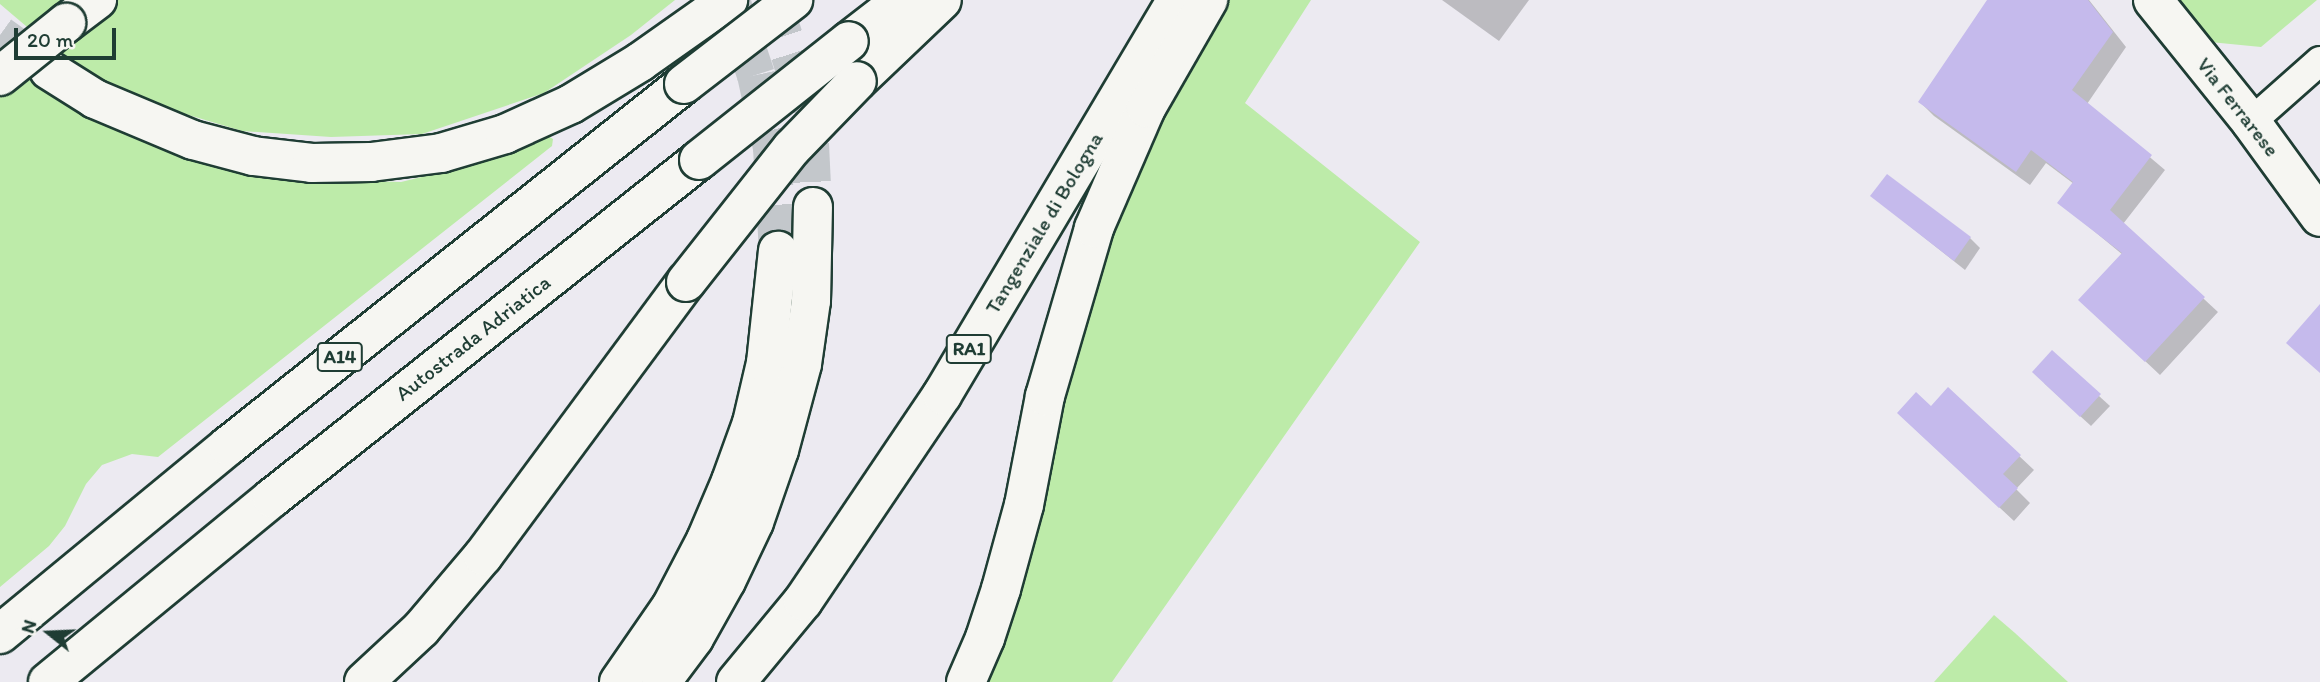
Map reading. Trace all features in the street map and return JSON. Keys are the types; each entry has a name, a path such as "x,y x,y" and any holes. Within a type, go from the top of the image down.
{"main road":[{"path":"0,76 97,0"},
{"path":"49,71 95,99 193,141 253,156 312,163 372,162 441,153 505,134 571,104 672,40 728,0"},
{"name":"A14","path":"0,634 228,446 793,0"},
{"name":"Autostrada Adriatica","path":"48,682 272,498 902,0"},
{"path":"364,682 421,629 483,556 686,282 792,148 857,80 942,0"},
{"name":"Tangenziale di Bologna","path":"736,682 803,601 942,395 1177,0"},
{"path":"966,682 985,638 1001,589 1024,505 1045,396 1094,228 1146,108 1208,0"},
{"name":"Via Ferrarese","path":"2153,0 2251,122 2320,216"},
{"path":"661,682 694,638 726,581 754,522 779,450 802,364 811,301 813,207"},
{"path":"619,682 671,607 706,540 731,481 752,423 766,363 778,251"}],"street":[{"path":"2251,122 2320,61"}],"green space":[{"path":"0,0 675,0 631,35 544,93 422,134 331,137 242,131 172,110 99,81 53,49 0,4"},
{"path":"1219,0 1311,0 1245,103 1420,242 1112,682 980,682 1112,214"},
{"path":"2175,0 2317,0 2261,47 2210,42"},
{"path":"0,57 61,99 279,178 401,182 479,163 548,136 553,139 552,146 158,457 132,454 102,465 86,484 65,526 49,546 0,587"},
{"path":"1994,615 2015,633 2068,682 1934,682"}],"building":[{"path":"1987,0 2088,0 2113,32 2072,90 2152,155 2110,210 2205,297 2145,362 2078,300 2122,253 2057,203 2073,182 2031,150 2016,172 1918,102"},
{"path":"1887,174 1971,237 1954,261 1870,196"},
{"path":"2320,304 2320,373 2286,343"},
{"path":"2052,350 2101,394 2080,417 2032,372"},
{"path":"1948,387 2021,455 2003,474 2018,488 1999,508 1897,413 1916,392 1931,406"}],"tunnel":[{"path":"731,0 756,75 772,148 778,251"},
{"path":"772,0 796,74 810,144 813,207"},
{"path":"0,35 49,70"}]}
